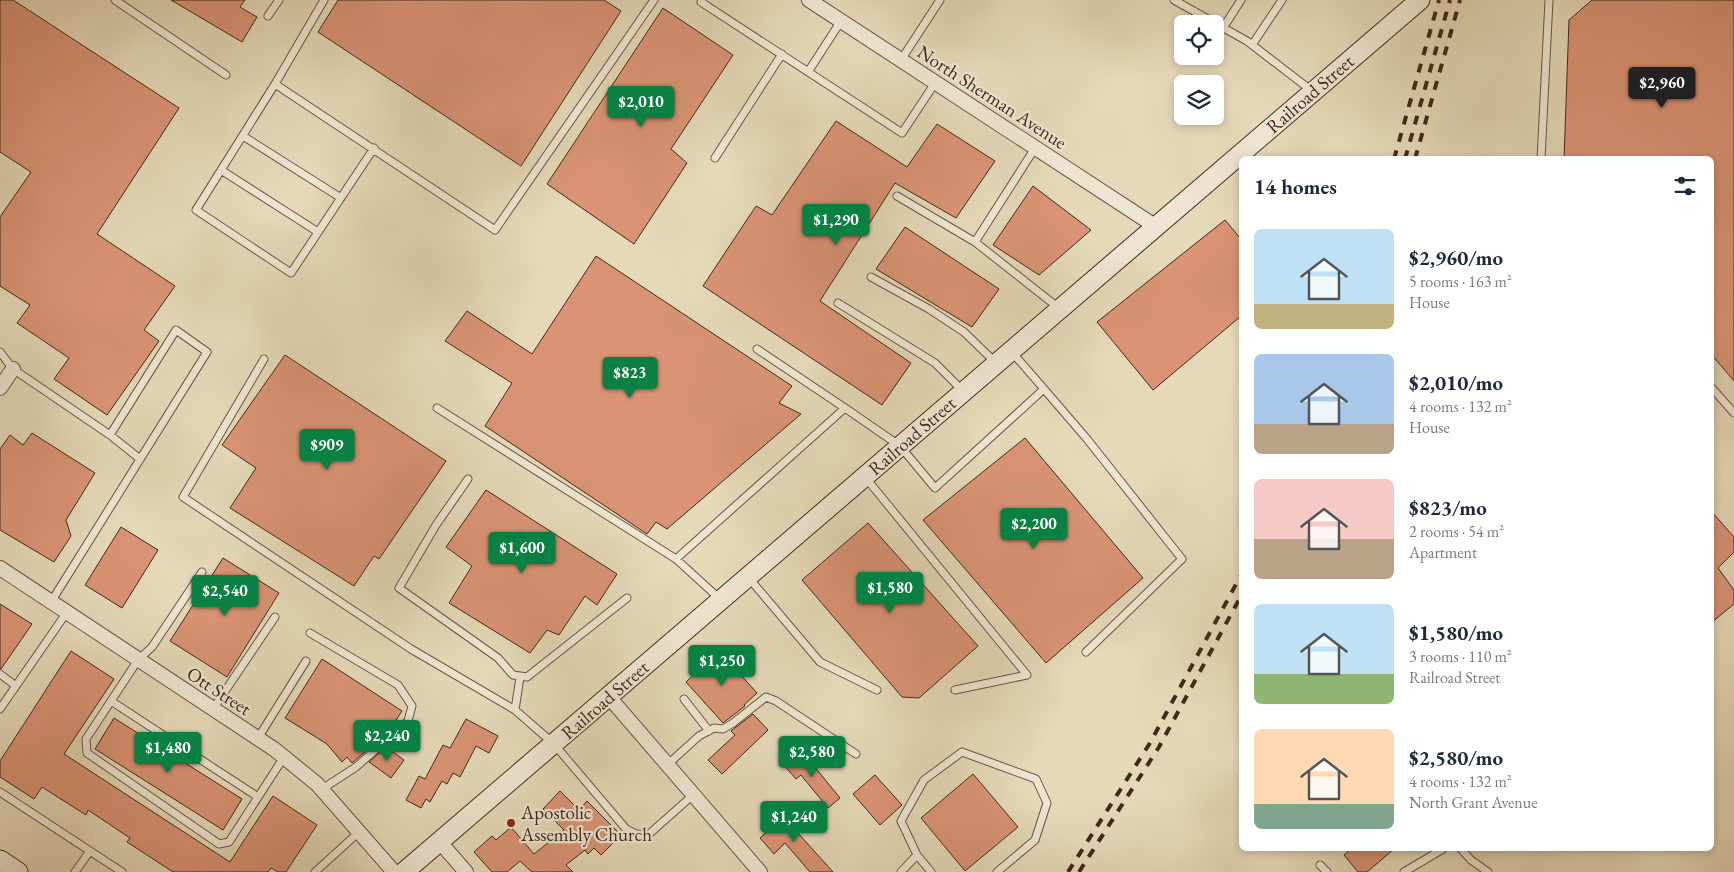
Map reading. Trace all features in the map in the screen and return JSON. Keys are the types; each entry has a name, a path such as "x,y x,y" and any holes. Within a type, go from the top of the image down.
{"main road":[{"name":"Railroad Street","path":"404,872 1420,0"},
{"path":"0,860 18,872"}],"street":[{"name":"North Sherman Avenue","path":"809,0 1155,226"},
{"path":"0,388 13,369"},
{"name":"Ott Street","path":"0,568 284,757 322,790 394,872"},
{"path":"609,697 760,872"},
{"path":"440,841 466,872"}],"lane":[{"path":"115,0 226,75"},
{"path":"268,16 279,0"},
{"path":"324,0 275,84 196,210 291,273 374,148"},
{"path":"275,84 495,230 654,0"},
{"path":"702,0 701,2 902,133 935,82"},
{"path":"901,60 940,0"},
{"path":"1174,0 1200,15"},
{"path":"1224,26 1241,0"},
{"path":"1252,45 1282,0"},
{"path":"1541,156 1549,0"},
{"path":"808,72 841,21"},
{"path":"1224,29 1252,45 1313,91"},
{"path":"715,158 782,54"},
{"path":"243,136 341,198"},
{"path":"975,242 1035,148"},
{"path":"221,170 318,232"},
{"path":"897,196 975,242 1060,309"},
{"path":"871,277 929,309 964,332 997,363"},
{"path":"838,303 935,363 964,391"},
{"path":"51,602 207,352 176,330 110,435"},
{"path":"757,349 900,446 935,488 1044,389"},
{"path":"1011,350 1087,440 1182,559 1086,652"},
{"path":"0,352 13,369 110,435 140,459"},
{"path":"264,358 183,496 411,649 515,710 554,744 601,802 626,829 636,834 648,835 693,795"},
{"path":"1714,390 1734,413"},
{"path":"437,408 676,559 721,600"},
{"path":"676,559 845,408"},
{"path":"864,477 1027,675 955,690"},
{"path":"468,480 436,525 400,588 498,658 513,675 527,678 627,598"},
{"path":"202,572 152,647 138,660 86,739 87,753 219,844 229,842 284,757"},
{"path":"748,577 820,662 877,690"},
{"path":"0,709 67,612"},
{"path":"213,709 275,617"},
{"path":"310,633 398,685 412,706 408,721 356,767 322,790"},
{"path":"258,738 306,661"},
{"path":"0,674 16,686"},
{"path":"515,710 520,676"},
{"path":"667,764 709,731 714,728 723,729 766,697 776,701 856,754"},
{"path":"684,699 709,731"},
{"path":"111,701 258,797"},
{"path":"932,872 917,855 901,822 924,780 962,752 1036,779 1047,803 1035,840 997,872"},
{"path":"0,792 122,872"},
{"path":"315,872 359,832"},
{"path":"76,872 90,851"},
{"path":"1404,872 1440,851"},
{"path":"1463,851 1471,860 1488,872"},
{"path":"901,872 917,855"},
{"path":"1320,865 1326,872"}],"building":[{"path":"0,0 13,0 179,108 97,234 175,286 144,330 159,341 107,415 54,379 69,358 17,323 30,305 0,286 0,217 31,172 0,152"},
{"path":"171,0 245,0 240,7 257,17 242,42"},
{"path":"338,0 604,0 621,11 521,166 318,32"},
{"path":"1592,0 1734,0 1734,381 1714,358 1714,156 1564,156 1569,20"},
{"path":"663,8 733,55 671,149 687,163 634,244 547,184"},
{"path":"836,121 907,167 937,124 995,161 956,218 895,183 820,301 911,363 882,405 703,286 756,206 772,215"},
{"path":"1033,186 1091,230 1039,275 993,245"},
{"path":"1225,220 1239,237 1239,318 1153,390 1097,322"},
{"path":"905,227 999,289 972,327 876,269"},
{"path":"596,256 792,386 779,403 801,414 667,529 656,522 647,534 485,426 512,383 445,341 467,311 532,354"},
{"path":"285,355 446,461 379,559 374,556 354,586 230,508 256,468 222,445"},
{"path":"32,433 95,473 66,520 71,536 54,562 0,530 0,449 10,435 23,445"},
{"path":"1025,438 1143,578 1046,663 923,520"},
{"path":"486,490 617,574 597,605 585,596 559,635 547,630 530,653 449,603 472,566 446,547"},
{"path":"1714,514 1734,537 1734,552 1718,568 1734,590 1734,604 1714,621"},
{"path":"868,523 978,646 919,698 902,697 802,580"},
{"path":"121,527 158,550 122,608 85,585"},
{"path":"223,558 279,593 227,677 170,641"},
{"path":"0,604 32,624 1,669 0,669"},
{"path":"71,651 114,679 64,754 230,862 273,796 317,825 286,872 278,872 271,868 268,872 173,872 127,842 130,838 88,810 86,815 42,787 34,799 0,777 0,761"},
{"path":"719,651 757,693 745,706 723,723 686,682"},
{"path":"322,659 402,711 389,731 352,763 347,757 342,762 327,744 285,718"},
{"path":"753,714 768,730 722,774 708,760 735,735 731,731"},
{"path":"114,718 242,799 223,830 95,749"},
{"path":"466,719 498,736 489,753 476,746 460,777 453,773 447,784 442,781 430,802 426,799 421,808 406,800 419,776 425,779 443,745 450,748"},
{"path":"386,747 404,760 391,778 369,762"},
{"path":"801,750 840,798 828,808 801,775 796,779 784,765"},
{"path":"973,774 1018,827 965,871 921,818"},
{"path":"875,775 902,805 880,825 853,794"},
{"path":"560,791 579,810 587,801 621,835 601,855 594,848 588,854 585,850 566,865 573,872 532,872 520,861 507,872 492,872 474,852 492,836 496,840 511,827 534,854 564,830 543,809"},
{"path":"790,811 804,826 797,832 833,872 810,872 785,843 774,854 760,838"},
{"path":"1349,851 1392,851 1367,872 1358,872 1344,855"}],"railway":[{"path":"1395,156 1439,0"},
{"path":"1406,156 1450,0"},
{"path":"1416,156 1460,0"},
{"path":"1068,872 1150,743 1239,579"},
{"path":"1079,872 1159,747 1239,600"}],"place":[{"name":"Apostolic Assembly Church","path":"511,823"}]}
